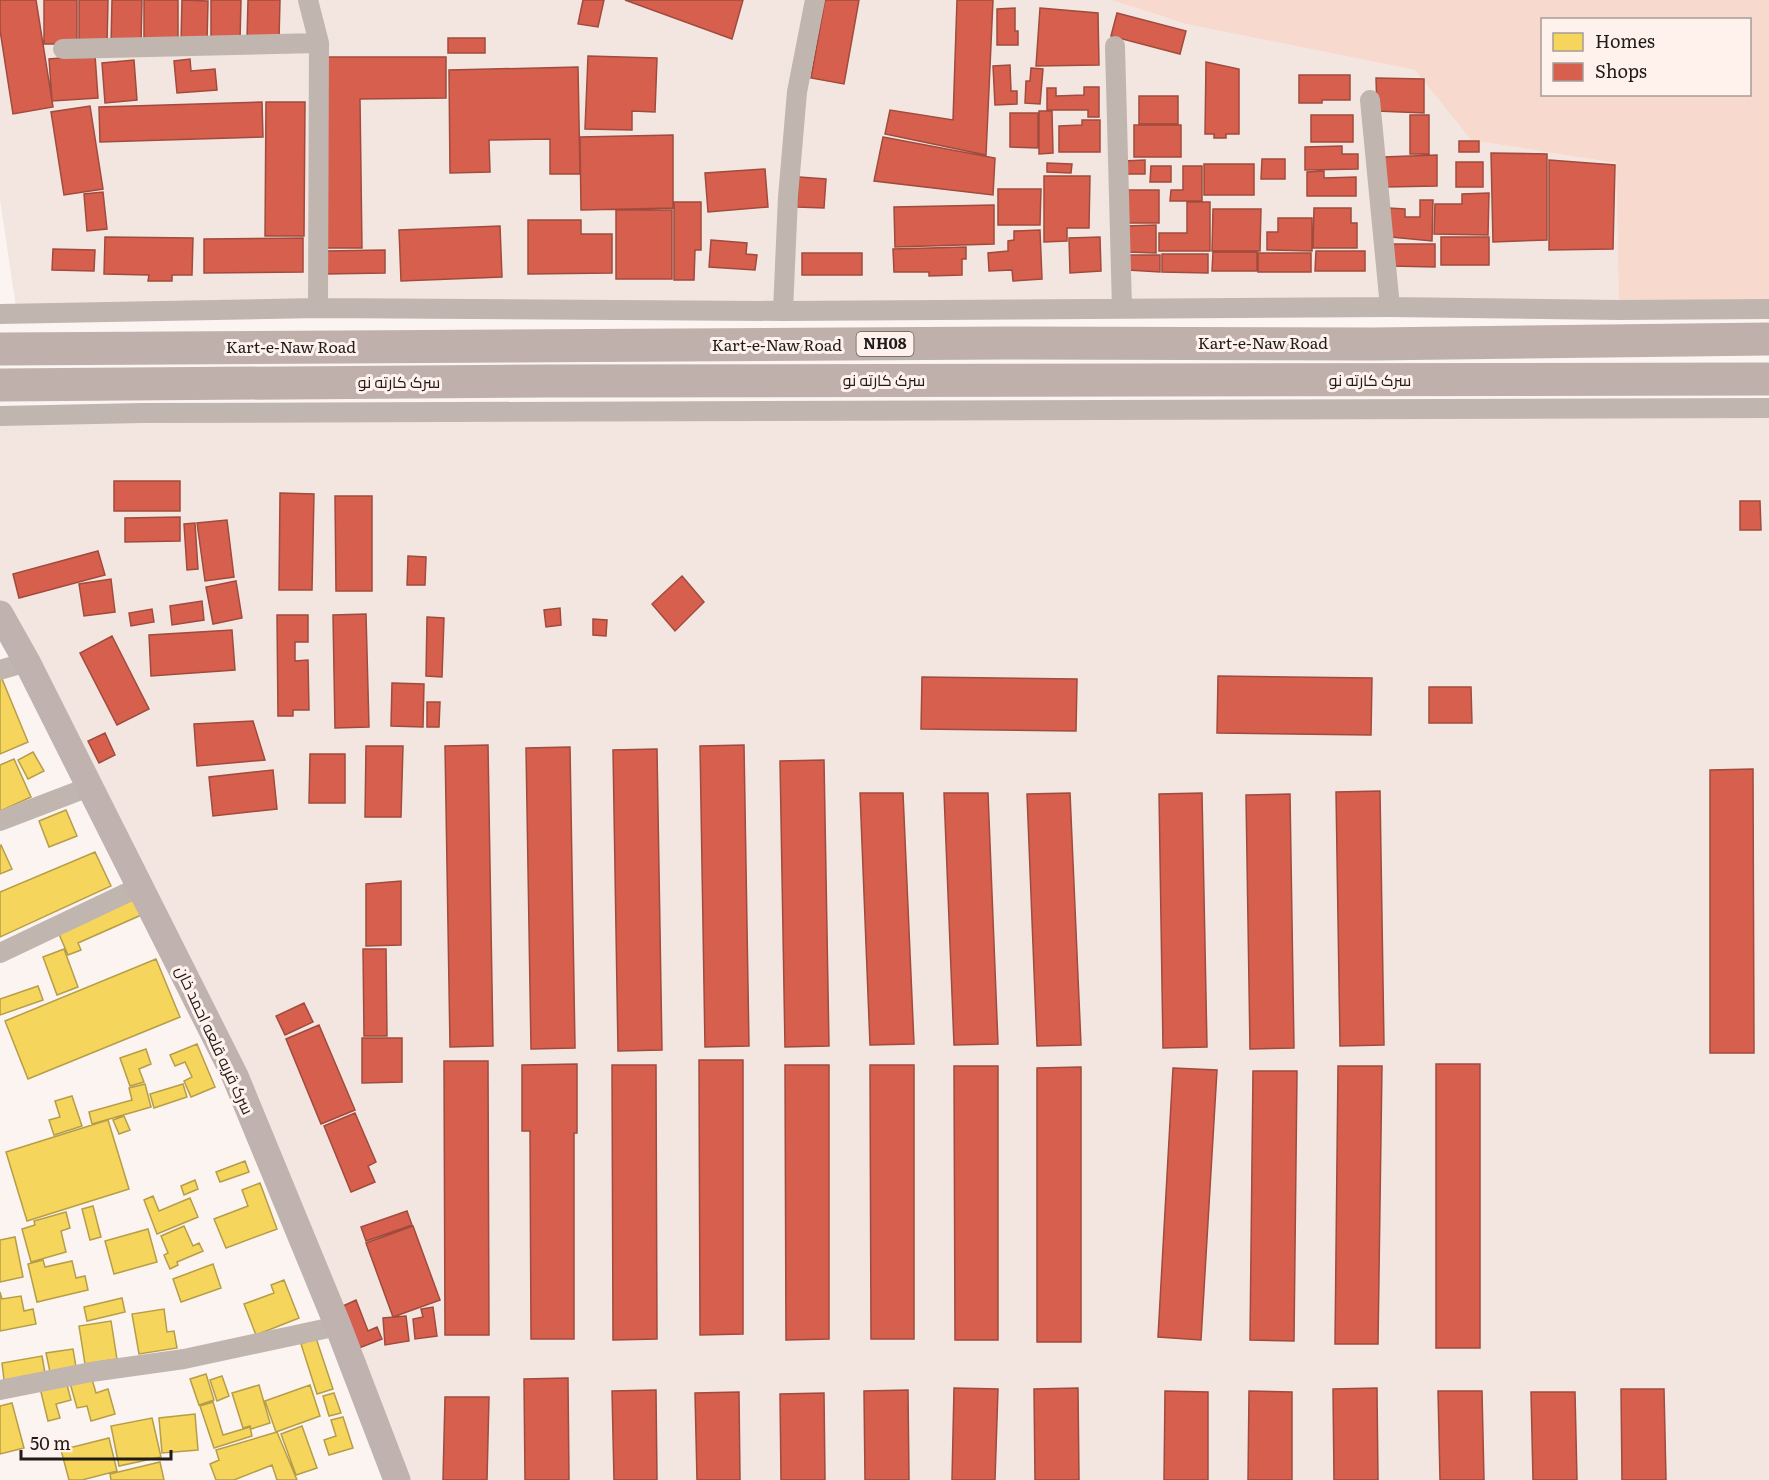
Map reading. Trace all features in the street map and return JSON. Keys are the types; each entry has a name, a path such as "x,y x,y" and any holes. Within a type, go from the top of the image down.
{"highway":[{"name":"Kart-e-Naw Road","path":"0,349 1006,343 1374,344 1769,339"},
{"path":"543,346 545,381"},
{"name":"سرک کارته نو","path":"0,385 545,381 1769,379"}],"street":[{"path":"308,0 319,43 318,308"},
{"path":"783,311 788,197 797,92 815,0"},
{"path":"63,49 319,43"},
{"path":"1115,46 1122,308"},
{"path":"1370,100 1390,308"},
{"path":"0,314 318,308 783,311 1122,308 1769,309"},
{"path":"0,416 142,413 1769,408"},
{"name":"سرک قریه قلعه احمد خان","path":"0,615 27,662 235,1076 338,1326 397,1480"},
{"path":"0,670 27,662"},
{"path":"0,821 89,787"},
{"path":"0,953 139,887"},
{"path":"0,1390 90,1372 183,1359 338,1326"}],"shaded area":[{"path":"0,0 1111,0 1186,24 1415,70 1471,140 1616,163 1619,310 17,314 0,200"},
{"path":"1111,0 1769,0 1769,309 1619,310 1616,163 1471,140 1415,70 1186,24"},
{"path":"1769,408 1769,1480 397,1480 235,1076 0,614 0,416"}],"building: Homes":[{"path":"0,674 28,742 0,754"},
{"path":"33,752 44,771 28,779 18,760"},
{"path":"14,759 31,797 0,811 0,765"},
{"path":"66,810 77,836 49,847 39,821"},
{"path":"0,846 12,869 0,874"},
{"path":"95,852 111,886 0,937 0,892"},
{"path":"141,896 148,912 78,943 81,950 68,955 59,934"},
{"path":"64,949 78,987 57,995 43,957"},
{"path":"156,959 180,1017 28,1079 5,1021"},
{"path":"38,986 43,1000 0,1015 0,999"},
{"path":"197,1044 215,1087 191,1097 184,1081 192,1077 185,1062 175,1066 170,1055"},
{"path":"146,1049 151,1064 139,1069 144,1082 130,1086 120,1058"},
{"path":"145,1084 151,1107 92,1124 89,1112 132,1100 129,1088"},
{"path":"183,1084 187,1097 154,1108 150,1094"},
{"path":"72,1096 82,1126 54,1135 49,1120 60,1117 55,1101"},
{"path":"124,1116 130,1130 119,1134 113,1120"},
{"path":"108,1120 129,1189 27,1221 6,1152"},
{"path":"245,1161 249,1172 220,1182 216,1172"},
{"path":"195,1180 198,1189 184,1195 181,1186"},
{"path":"260,1183 277,1229 226,1248 214,1219 248,1206 242,1190"},
{"path":"153,1196 159,1211 190,1198 198,1217 157,1234 144,1200"},
{"path":"93,1206 101,1237 90,1240 82,1209"},
{"path":"66,1212 70,1228 61,1231 66,1252 31,1262 22,1229 35,1225 34,1221"},
{"path":"184,1226 193,1246 199,1243 203,1251 177,1262 178,1265 170,1269 164,1255 168,1253 161,1236"},
{"path":"148,1229 157,1262 114,1274 105,1241"},
{"path":"15,1237 23,1277 0,1282 0,1240"},
{"path":"43,1260 45,1267 72,1261 76,1278 85,1276 88,1290 37,1302 28,1264"},
{"path":"213,1264 221,1288 181,1302 173,1279"},
{"path":"284,1280 299,1318 256,1335 244,1304 274,1293 271,1285"},
{"path":"0,1292 2,1299 21,1296 24,1311 33,1309 36,1324 0,1331"},
{"path":"122,1298 125,1312 87,1321 84,1307"},
{"path":"164,1309 167,1332 174,1331 177,1348 139,1354 132,1314"},
{"path":"111,1321 117,1359 85,1364 79,1326"},
{"path":"316,1338 333,1389 317,1394 301,1344"},
{"path":"73,1349 76,1367 50,1372 46,1353"},
{"path":"42,1356 45,1373 4,1380 2,1363"},
{"path":"206,1374 214,1400 199,1405 190,1379"},
{"path":"91,1376 96,1393 108,1389 115,1414 91,1421 87,1406 77,1408 70,1383"},
{"path":"222,1376 229,1396 217,1401 210,1380"},
{"path":"66,1381 71,1400 56,1404 60,1418 48,1421 40,1388"},
{"path":"259,1385 270,1423 251,1429 250,1426 243,1428 232,1393"},
{"path":"310,1385 320,1416 276,1432 265,1401"},
{"path":"334,1393 341,1413 329,1416 323,1396"},
{"path":"213,1402 223,1435 250,1427 252,1436 214,1448 200,1406"},
{"path":"12,1403 24,1448 0,1454 0,1406"},
{"path":"195,1414 198,1450 162,1453 159,1418"},
{"path":"343,1417 353,1448 329,1455 324,1440 336,1436 331,1420"},
{"path":"152,1418 161,1457 119,1466 111,1426"},
{"path":"302,1426 317,1468 296,1475 281,1434"},
{"path":"277,1432 297,1480 277,1480 272,1465 234,1480 216,1480 210,1464 219,1460 216,1450"},
{"path":"109,1438 117,1471 82,1480 69,1480 61,1450"},
{"path":"160,1462 164,1480 111,1480 110,1474"}],"building: Shops":[{"path":"0,0 36,0 53,107 13,114 0,30"},
{"path":"44,0 77,0 77,44 44,44"},
{"path":"79,0 108,0 107,45 79,45"},
{"path":"112,0 142,0 141,45 111,45"},
{"path":"144,0 178,0 178,43 144,42"},
{"path":"182,0 208,1 207,42 181,42"},
{"path":"211,0 241,0 240,41 211,41"},
{"path":"248,0 280,0 279,40 247,40"},
{"path":"583,0 604,0 598,27 578,24"},
{"path":"625,0 743,0 732,39"},
{"path":"825,0 859,0 844,84 811,78"},
{"path":"957,0 993,0 986,155 885,134 890,110 953,120"},
{"path":"1015,8 1015,31 1018,31 1018,45 997,45 997,9"},
{"path":"1040,8 1098,13 1099,65 1036,66"},
{"path":"1117,13 1186,31 1180,54 1111,36"},
{"path":"448,38 485,38 485,53 448,53"},
{"path":"95,55 98,98 52,101 49,59"},
{"path":"588,56 657,58 655,112 632,111 632,130 585,129"},
{"path":"322,57 446,57 446,98 360,99 362,248 325,248"},
{"path":"190,59 191,71 215,69 217,90 177,93 174,61"},
{"path":"134,60 137,100 105,103 102,63"},
{"path":"1206,62 1239,69 1239,134 1226,134 1226,138 1214,138 1214,134 1205,134"},
{"path":"1010,65 1011,91 1017,91 1017,104 995,105 993,66"},
{"path":"578,67 580,174 550,174 550,139 489,140 490,172 450,173 449,70"},
{"path":"1031,68 1043,69 1040,104 1025,103 1026,81 1030,81"},
{"path":"1299,75 1350,75 1350,100 1299,103"},
{"path":"1376,78 1424,79 1424,113 1377,111"},
{"path":"1084,87 1099,87 1099,117 1088,117 1088,110 1047,110 1047,88 1056,88 1056,96 1084,95"},
{"path":"1139,96 1178,96 1178,124 1139,124"},
{"path":"262,102 263,137 100,142 99,107"},
{"path":"266,102 305,102 304,236 265,236"},
{"path":"90,106 103,189 64,195 51,112"},
{"path":"1039,111 1052,111 1053,153 1039,154"},
{"path":"1010,113 1038,113 1038,148 1010,147"},
{"path":"1311,115 1353,115 1353,142 1311,142"},
{"path":"1410,115 1429,115 1429,154 1410,154"},
{"path":"1082,120 1100,120 1100,152 1059,152 1059,126 1082,125"},
{"path":"1134,125 1181,125 1181,157 1134,157"},
{"path":"673,135 673,208 581,210 580,137"},
{"path":"883,137 995,158 993,195 874,181"},
{"path":"1459,141 1479,141 1479,152 1459,152"},
{"path":"1342,146 1342,154 1358,154 1358,169 1305,170 1305,147"},
{"path":"1491,153 1547,154 1547,240 1493,242"},
{"path":"1437,155 1437,186 1385,187 1383,157"},
{"path":"1262,159 1285,159 1285,179 1261,179"},
{"path":"1145,160 1145,174 1123,174 1123,161"},
{"path":"1549,160 1615,165 1613,249 1549,250"},
{"path":"1456,162 1483,162 1483,187 1456,187"},
{"path":"1047,163 1072,164 1071,173 1047,172"},
{"path":"1204,164 1254,164 1254,195 1204,195"},
{"path":"1151,166 1171,166 1171,182 1150,182"},
{"path":"1183,166 1202,166 1202,201 1170,201 1171,190 1183,190"},
{"path":"765,169 768,207 708,212 705,173"},
{"path":"1324,171 1324,178 1356,177 1356,196 1307,196 1307,172"},
{"path":"1044,176 1090,176 1089,228 1067,228 1067,241 1044,242"},
{"path":"799,177 826,179 824,208 797,207"},
{"path":"998,189 1041,189 1040,225 998,225"},
{"path":"1123,190 1159,190 1159,223 1122,223"},
{"path":"103,192 107,229 87,231 84,194"},
{"path":"1489,193 1488,235 1434,234 1435,204 1462,204 1462,194"},
{"path":"1420,200 1433,200 1432,241 1391,237 1389,208 1405,209 1405,217 1420,217"},
{"path":"674,202 701,202 701,250 695,250 694,280 674,280"},
{"path":"1187,202 1210,202 1210,251 1159,251 1159,233 1187,233"},
{"path":"994,205 994,244 895,247 894,207"},
{"path":"1314,208 1351,208 1351,223 1357,223 1357,248 1313,248"},
{"path":"1213,209 1261,209 1260,251 1212,251"},
{"path":"616,210 672,210 672,279 616,279"},
{"path":"1278,218 1312,218 1312,251 1267,250 1267,232 1278,232"},
{"path":"528,220 581,220 581,234 612,234 612,273 528,274"},
{"path":"1156,225 1156,253 1127,252 1126,226"},
{"path":"500,226 502,277 401,281 399,230"},
{"path":"1040,230 1042,279 1013,281 1012,270 989,271 988,253 1008,251 1008,241 1014,240 1014,231"},
{"path":"105,237 193,238 192,275 172,275 172,281 148,281 149,275 104,274"},
{"path":"1100,237 1101,271 1070,273 1069,238"},
{"path":"1441,237 1489,237 1489,265 1441,265"},
{"path":"303,238 303,272 204,273 204,239"},
{"path":"711,240 747,243 746,254 757,255 755,270 709,267"},
{"path":"1391,244 1435,244 1435,267 1391,266"},
{"path":"966,247 966,259 962,259 962,275 929,276 929,272 894,272 893,249"},
{"path":"53,249 95,250 94,271 52,270"},
{"path":"385,250 385,273 325,274 325,251"},
{"path":"1316,251 1365,251 1365,271 1315,271"},
{"path":"1213,252 1257,252 1257,271 1212,271"},
{"path":"802,253 862,253 862,275 802,275"},
{"path":"1258,253 1311,253 1311,272 1258,272"},
{"path":"1162,254 1208,254 1208,273 1162,272"},
{"path":"1128,255 1160,255 1160,272 1128,270"},
{"path":"114,481 180,481 180,511 114,511"},
{"path":"280,493 314,494 312,590 279,590"},
{"path":"335,496 372,496 372,591 336,591"},
{"path":"1740,501 1760,501 1761,530 1740,530"},
{"path":"180,517 180,541 125,542 125,518"},
{"path":"227,520 234,577 205,581 197,523"},
{"path":"195,523 198,569 187,570 184,524"},
{"path":"98,551 105,575 19,598 13,574"},
{"path":"408,556 426,557 425,585 407,585"},
{"path":"682,576 704,602 675,631 652,604"},
{"path":"111,579 115,612 84,616 79,584"},
{"path":"236,581 242,618 213,624 206,587"},
{"path":"202,601 204,620 172,625 170,606"},
{"path":"560,608 561,625 546,627 544,610"},
{"path":"152,609 154,622 131,626 129,613"},
{"path":"366,614 369,727 335,728 333,615"},
{"path":"277,615 308,615 308,642 295,642 295,661 308,660 309,710 293,710 293,716 278,716"},
{"path":"427,617 444,618 442,677 426,676"},
{"path":"593,619 607,620 606,636 593,635"},
{"path":"232,630 235,670 151,676 149,635"},
{"path":"112,636 149,709 117,725 80,653"},
{"path":"1218,676 1372,678 1371,735 1217,733"},
{"path":"922,677 1077,679 1076,731 921,729"},
{"path":"392,683 424,684 423,727 391,726"},
{"path":"1429,687 1471,687 1472,723 1429,723"},
{"path":"427,702 440,702 439,727 427,727"},
{"path":"253,721 265,760 197,766 194,724"},
{"path":"105,733 115,755 99,763 88,741"},
{"path":"488,745 493,1046 450,1047 445,746"},
{"path":"744,745 749,1046 705,1047 700,746"},
{"path":"366,746 403,746 401,817 365,817"},
{"path":"570,747 575,1048 531,1049 526,748"},
{"path":"657,749 662,1050 618,1051 613,750"},
{"path":"310,754 345,754 345,803 309,803"},
{"path":"824,760 829,1046 785,1047 780,761"},
{"path":"1753,769 1754,1053 1710,1053 1710,770"},
{"path":"273,770 277,809 213,816 209,777"},
{"path":"1380,791 1384,1045 1340,1046 1336,792"},
{"path":"860,793 903,793 914,1044 870,1045"},
{"path":"944,793 988,793 998,1044 954,1045"},
{"path":"1070,793 1081,1045 1037,1046 1027,794"},
{"path":"1202,793 1207,1047 1163,1048 1159,794"},
{"path":"1290,794 1294,1048 1250,1049 1246,795"},
{"path":"401,881 401,945 366,946 366,884"},
{"path":"363,949 386,949 387,1036 364,1036"},
{"path":"304,1003 313,1022 285,1035 276,1016"},
{"path":"319,1025 355,1110 321,1124 286,1039"},
{"path":"362,1038 402,1038 402,1082 362,1083"},
{"path":"699,1060 743,1060 743,1334 700,1335"},
{"path":"444,1061 488,1061 489,1335 445,1335"},
{"path":"577,1064 577,1133 574,1133 574,1339 531,1339 530,1131 522,1131 522,1065"},
{"path":"1436,1064 1480,1064 1480,1348 1436,1348"},
{"path":"612,1065 656,1065 657,1339 613,1340"},
{"path":"785,1065 829,1065 829,1339 786,1340"},
{"path":"870,1065 914,1065 914,1339 871,1339"},
{"path":"954,1066 998,1066 998,1340 955,1340"},
{"path":"1338,1066 1382,1066 1378,1344 1335,1344"},
{"path":"1081,1067 1081,1342 1037,1342 1037,1068"},
{"path":"1173,1068 1217,1070 1201,1340 1158,1337"},
{"path":"1253,1071 1297,1071 1294,1341 1250,1340"},
{"path":"355,1113 376,1162 368,1166 375,1182 351,1192 324,1126"},
{"path":"407,1211 412,1225 366,1241 361,1227"},
{"path":"413,1226 440,1300 393,1317 366,1243"},
{"path":"356,1300 368,1331 377,1327 382,1339 359,1348 343,1306"},
{"path":"433,1307 437,1336 415,1339 413,1319 423,1317 421,1309"},
{"path":"406,1316 409,1341 385,1345 383,1318"},
{"path":"568,1378 569,1480 525,1480 524,1379"},
{"path":"954,1388 998,1389 995,1480 952,1480"},
{"path":"1078,1388 1079,1480 1035,1480 1034,1389"},
{"path":"1377,1388 1378,1480 1334,1480 1333,1389"},
{"path":"1621,1389 1664,1389 1666,1480 1622,1480"},
{"path":"656,1390 657,1480 614,1480 612,1391"},
{"path":"908,1390 909,1480 865,1480 864,1391"},
{"path":"1165,1391 1208,1392 1208,1480 1164,1480"},
{"path":"1249,1391 1292,1392 1292,1480 1248,1480"},
{"path":"1438,1391 1482,1391 1484,1480 1440,1480"},
{"path":"739,1392 740,1480 697,1480 695,1393"},
{"path":"1531,1392 1575,1392 1577,1480 1533,1480"},
{"path":"824,1393 825,1480 781,1480 780,1394"},
{"path":"445,1397 489,1397 487,1480 443,1480"}]}
